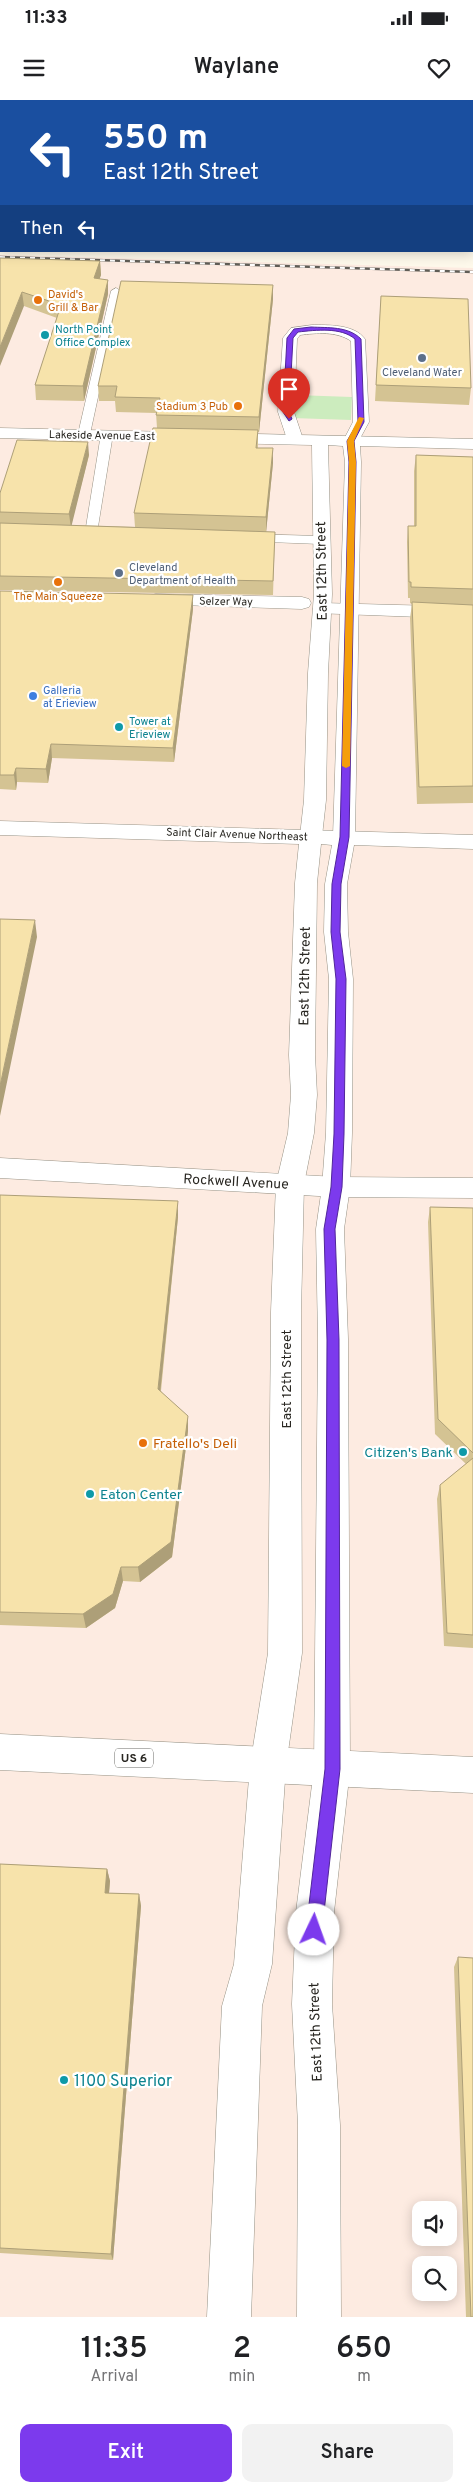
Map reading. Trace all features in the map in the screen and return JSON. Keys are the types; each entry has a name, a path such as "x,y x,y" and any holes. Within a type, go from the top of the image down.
{"street":[{"name":"East 12th Street","path":"295,439 286,412 290,338 296,331 311,329 341,330 351,333 358,339 361,422 351,441 353,462 344,837 336,884 336,932 341,979 336,1187 330,1229 333,1340 332,1769 314,1912 312,2004 319,2125 319,2317"},
{"name":"Lakeside Avenue East","path":"0,433 473,444"},
{"name":"East 12th Street","path":"229,2317 242,2006 253,1964 268,1766 285,1653 286,1337 290,1184 301,1133 304,1095 302,1055 306,883 315,800 318,673 322,609 320,440"},
{"name":"Selzer Way","path":"136,599 302,603"},
{"path":"322,609 473,613"},
{"name":"Saint Clair Avenue Northeast","path":"0,828 473,842"},
{"name":"Rockwell Avenue","path":"0,1168 336,1187 473,1188"},
{"name":"US 6","path":"0,1752 473,1775"}],"lane":[{"path":"84,434 116,291"},
{"path":"92,533 107,434"},
{"path":"239,538 320,540"}],"shaded area":[{"path":"0,255 473,268 473,2317 0,2317"}],"green space":[{"path":"295,395 352,397 351,420 292,418"}],"building":[{"path":"0,258 100,261 94,278 108,280 83,386 35,385 61,305 22,292 0,347"},
{"path":"121,281 273,285 259,417 156,415 160,398 115,397 117,386 98,386"},
{"name":"Cleveland Water","path":"381,296 468,299 471,388 376,385"},
{"path":"153,428 258,430 256,448 273,448 266,517 134,513"},
{"path":"17,440 88,442 69,514 0,512 0,493"},
{"path":"416,455 473,457 473,589 411,587 411,582 409,582 408,526 416,526"},
{"path":"0,523 275,532 273,581 0,576"},
{"path":"0,591 193,595 173,748 51,744 46,769 16,768 14,775 0,775"},
{"path":"412,602 473,605 473,786 419,787"},
{"path":"0,919 35,920 0,1086"},
{"path":"0,1195 178,1201 158,1389 188,1416 171,1542 138,1567 121,1567 113,1594 83,1614 0,1612"},
{"path":"430,1207 473,1208 473,1453 438,1419"},
{"path":"473,1458 473,1635 447,1633 440,1485"},
{"name":"1100 Superior","path":"0,1864 107,1869 105,1893 139,1894 111,2254 0,2248"},
{"path":"458,1957 473,1958 473,2317 471,2317"}],"railway":[{"path":"0,257 473,272"}],"slow traffic":[{"path":"346,766 353,462 351,441 361,422 361,418"}],"place":[{"name":"David's Grill & Bar","path":"38,300"},
{"name":"North Point Office Complex","path":"45,335"},
{"name":"Cleveland Water","path":"422,358"},
{"name":"Stadium 3 Pub","path":"238,406"},
{"name":"Cleveland Department of Health","path":"119,573"},
{"name":"The Main Squeeze","path":"58,582"},
{"name":"Galleria at Erieview","path":"33,696"},
{"name":"Tower at Erieview","path":"119,727"},
{"name":"Fratello's Deli","path":"143,1443"},
{"name":"Citizen's Bank","path":"463,1452"},
{"name":"Eaton Center","path":"90,1494"},
{"name":"1100 Superior","path":"64,2080"}],"route":[{"path":"289,419 286,412 290,338 296,331 311,329 341,330 351,333 358,339 361,422 351,441 353,462 344,837 336,884 336,932 341,979 339,1134 336,1187 330,1229 333,1340 332,1769 314,1912 314,1930"}]}
